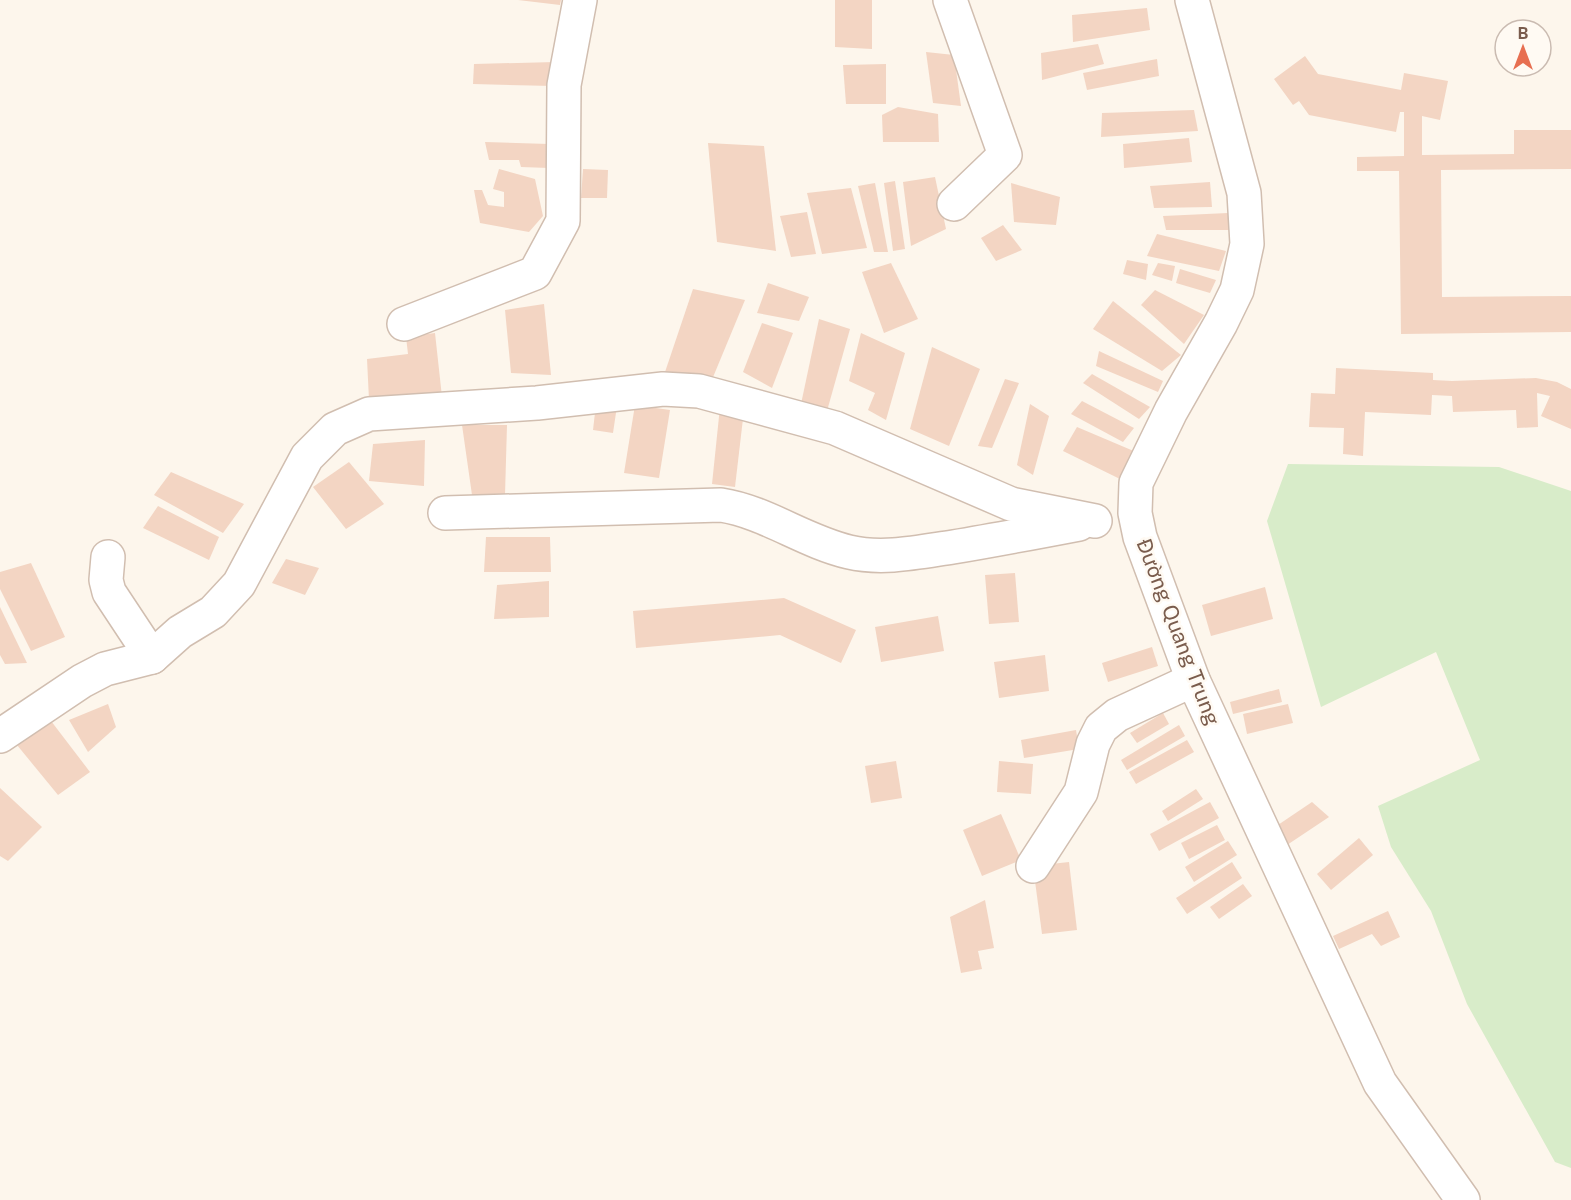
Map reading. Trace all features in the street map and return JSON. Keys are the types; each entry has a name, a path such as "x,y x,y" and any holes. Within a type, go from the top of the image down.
{"street":[{"path":"404,324 535,273 563,221 564,85 580,0"},
{"path":"950,0 1005,155 954,204"},
{"name":"Đường Quang Trung","path":"1192,0 1244,193 1247,244 1237,290 1171,411 1137,483 1135,513 1140,537 1193,680 1380,1083 1462,1200"},
{"path":"0,736 82,681 105,669 152,657 180,632 213,612 239,584 307,457 320,441 335,429 369,414 537,403 663,389 699,391 835,428 1011,504 1095,521"},
{"path":"445,513 721,505 747,509 799,536 828,546 873,555 906,554 1095,521 1115,510 1137,483"},
{"path":"108,557 106,580 109,592 152,657"},
{"path":"1033,867 1081,792 1093,744 1101,728 1116,715 1193,680"}],"green space":[{"path":"1288,464 1499,467 1571,491 1571,1168 1555,1162 1467,1004 1431,911 1391,847 1378,806 1480,760 1436,652 1321,707 1267,521"}],"building":[{"path":"518,0 561,0 560,5"},
{"path":"835,0 872,0 872,49 835,47"},
{"path":"1147,8 1150,30 1073,42 1072,15"},
{"path":"1098,44 1104,64 1042,80 1041,53"},
{"path":"926,52 954,55 961,106 933,103"},
{"path":"1305,56 1318,74 1401,90 1404,73 1448,81 1440,120 1422,116 1422,155 1514,154 1514,130 1571,130 1571,169 1441,170 1442,297 1571,296 1571,332 1401,334 1399,171 1357,171 1357,157 1404,156 1404,112 1400,112 1396,132 1309,115 1299,101 1293,105 1274,79"},
{"path":"1157,59 1159,76 1087,90 1083,73"},
{"path":"555,62 553,86 473,84 474,64"},
{"path":"886,64 886,104 846,104 843,65"},
{"path":"898,107 938,114 939,142 883,142 882,115"},
{"path":"1194,110 1198,131 1101,137 1102,113"},
{"path":"1189,138 1192,162 1124,168 1123,144"},
{"path":"485,142 549,144 549,168 521,167 519,160 489,160"},
{"path":"708,143 764,146 776,251 717,242"},
{"path":"499,169 535,179 543,216 529,232 480,223 474,190 482,190 488,205 504,207 504,192 493,189"},
{"path":"583,169 608,170 607,198 581,198"},
{"path":"935,177 946,229 911,246 903,182"},
{"path":"895,181 905,249 893,251 884,183"},
{"path":"1210,182 1212,207 1154,208 1150,186"},
{"path":"875,183 888,252 874,252 858,186"},
{"path":"1011,183 1060,197 1056,225 1014,222"},
{"path":"851,188 867,248 822,254 807,193"},
{"path":"807,212 816,254 791,257 780,216"},
{"path":"1228,213 1232,230 1166,230 1163,216"},
{"path":"1003,225 1022,250 996,261 981,238"},
{"path":"1157,234 1226,251 1219,271 1147,256"},
{"path":"1127,260 1148,264 1146,280 1123,274"},
{"path":"891,263 918,319 884,333 862,272"},
{"path":"1158,263 1175,266 1172,281 1152,275"},
{"path":"1180,269 1216,280 1210,293 1176,283"},
{"path":"768,283 809,297 799,321 757,313"},
{"path":"693,289 745,300 711,382 664,375"},
{"path":"1155,290 1204,315 1184,344 1141,305"},
{"path":"1113,301 1181,355 1162,371 1093,329"},
{"path":"544,304 551,375 511,373 505,310"},
{"path":"819,319 850,329 827,411 801,404"},
{"path":"762,323 793,333 772,388 743,372"},
{"path":"435,333 442,397 369,400 367,359 408,354 406,337"},
{"path":"861,333 905,353 886,420 868,410 875,393 849,381"},
{"path":"932,347 980,369 949,446 910,429"},
{"path":"1099,351 1163,381 1158,392 1096,366"},
{"path":"1336,368 1433,373 1433,380 1536,378 1557,382 1571,389 1571,429 1541,416 1550,396 1537,393 1538,427 1517,428 1516,410 1453,412 1452,396 1432,395 1431,415 1365,412 1363,456 1343,454 1344,428 1309,427 1311,393 1335,394"},
{"path":"1092,374 1150,407 1139,419 1083,383"},
{"path":"1005,379 1019,383 992,448 978,446"},
{"path":"1082,401 1134,428 1123,442 1071,414"},
{"path":"596,404 617,406 613,433 593,430"},
{"path":"1030,404 1049,416 1033,475 1017,465"},
{"path":"635,405 670,410 659,478 624,473"},
{"path":"720,407 744,410 735,487 712,484"},
{"path":"462,425 507,425 505,495 472,495"},
{"path":"1077,427 1136,452 1122,480 1063,451"},
{"path":"425,440 424,486 369,481 373,444"},
{"path":"349,462 384,504 346,529 313,487"},
{"path":"171,472 244,504 223,533 154,495"},
{"path":"158,506 219,537 209,560 143,528"},
{"path":"486,537 550,537 551,572 484,572"},
{"path":"286,559 319,568 305,595 272,583"},
{"path":"31,563 65,637 31,651 0,589 0,572"},
{"path":"1015,573 1019,622 989,624 985,575"},
{"path":"549,581 549,617 494,619 497,585"},
{"path":"1265,587 1273,619 1211,636 1202,605"},
{"path":"784,598 856,630 841,663 780,635 636,648 633,611"},
{"path":"0,607 27,663 5,664 0,655"},
{"path":"938,616 944,651 881,662 875,627"},
{"path":"1152,647 1158,666 1108,682 1102,663"},
{"path":"1045,655 1049,691 999,698 994,662"},
{"path":"1279,689 1282,702 1233,714 1230,702"},
{"path":"108,704 116,727 88,752 69,720"},
{"path":"1288,704 1293,723 1247,734 1243,714"},
{"path":"1163,713 1169,724 1137,743 1130,733"},
{"path":"48,717 90,772 58,795 17,745"},
{"path":"1179,725 1185,736 1127,770 1121,760"},
{"path":"1076,730 1079,749 1024,758 1021,740"},
{"path":"1187,740 1194,752 1136,784 1129,772"},
{"path":"896,761 902,798 871,803 865,766"},
{"path":"999,761 1033,764 1031,794 997,792"},
{"path":"0,788 42,827 8,861 0,856"},
{"path":"1196,789 1203,799 1168,821 1162,811"},
{"path":"1210,802 1219,818 1159,851 1150,834"},
{"path":"1312,802 1329,817 1287,845 1275,827"},
{"path":"1001,814 1021,860 982,876 963,830"},
{"path":"1217,825 1225,840 1189,859 1181,843"},
{"path":"1359,838 1373,855 1331,890 1317,874"},
{"path":"1228,841 1237,855 1194,882 1185,867"},
{"path":"1069,862 1077,930 1042,934 1033,866"},
{"path":"1232,862 1242,878 1187,914 1176,898"},
{"path":"1243,884 1252,896 1219,919 1210,907"},
{"path":"985,900 994,948 978,951 982,969 961,973 950,917"},
{"path":"1388,911 1400,937 1381,946 1372,934 1339,949 1333,936"}]}
